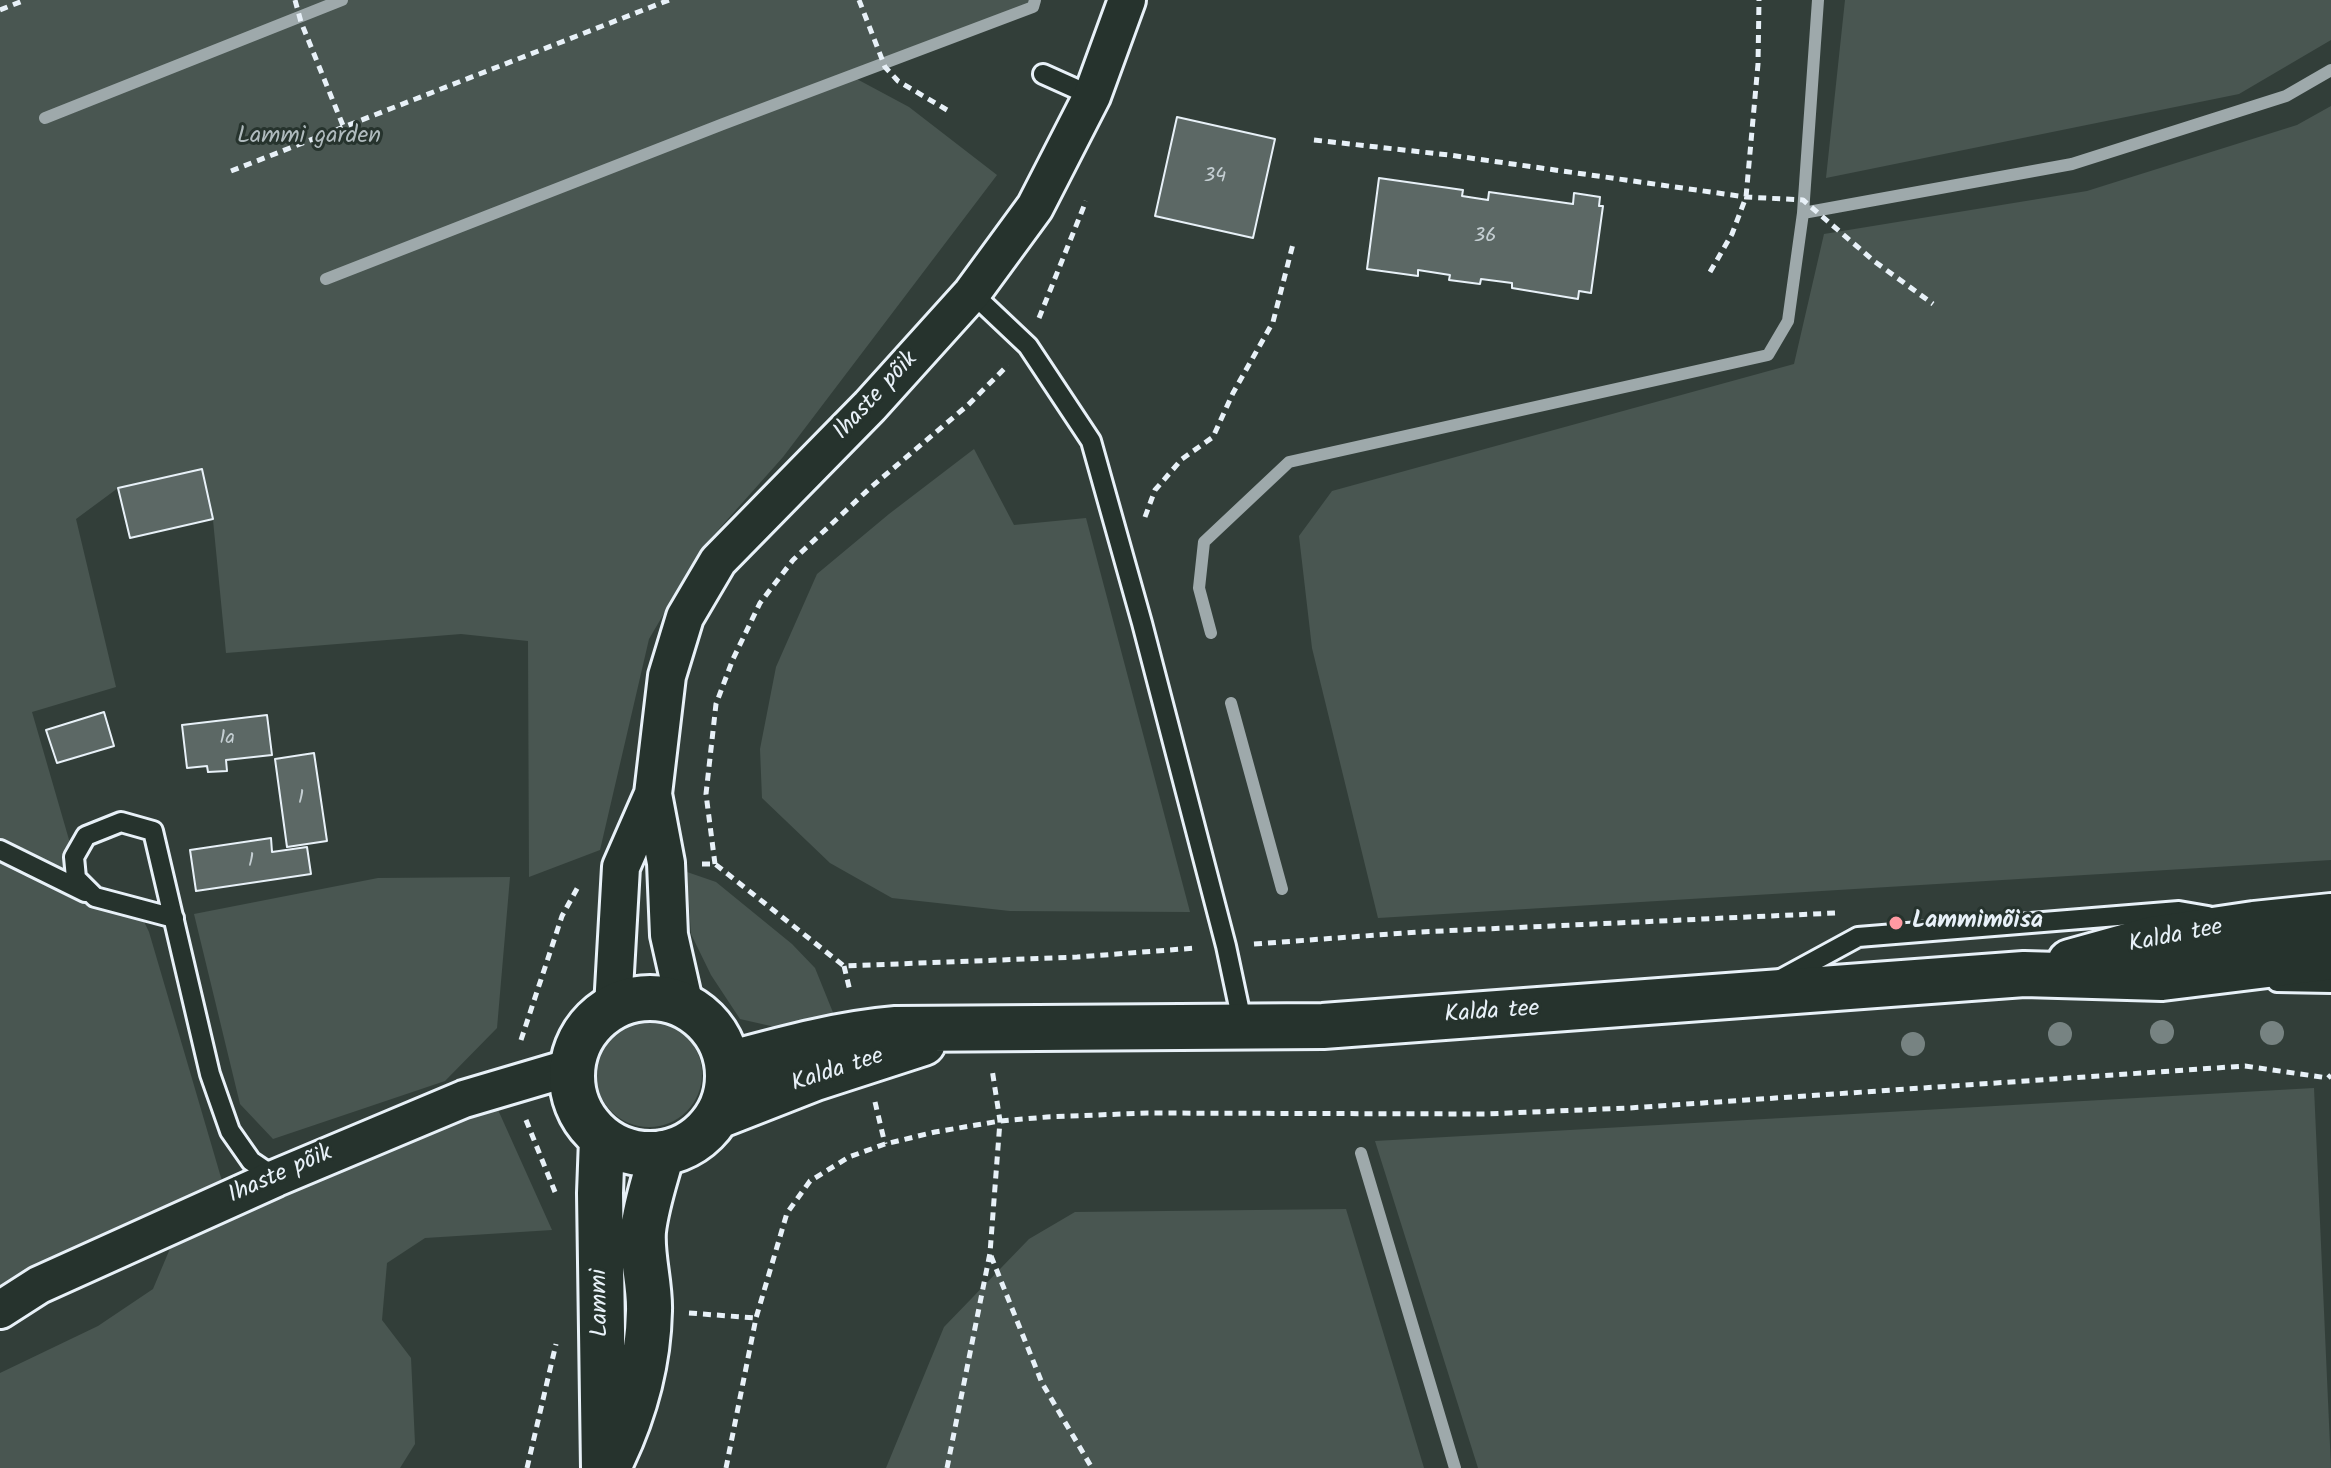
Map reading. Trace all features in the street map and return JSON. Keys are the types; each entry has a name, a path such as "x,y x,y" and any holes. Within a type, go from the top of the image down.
{"street":[{"name":"Ihaste põik","path":"613,1007 621,867 653,794 667,676 685,617 718,561 870,406 972,293 1035,207 1092,96 1127,0"},
{"name":"Ihaste põik","path":"653,794 666,863 669,935 685,1006"},
{"name":"Kalda tee","path":"2024,974 2153,939 2254,924 2326,954"},
{"name":"Kalda tee","path":"728,1064 860,1032 896,1029 1323,1026 2024,974 2162,978 2326,954"},
{"path":"659,997 685,1006 705,1020 719,1039 728,1064 728,1091 718,1116 701,1137 678,1150 652,1155 625,1151 602,1139 584,1119 573,1094 572,1067 580,1042 594,1022 613,1007 637,999 659,997"},
{"name":"Kalda tee","path":"718,1116 815,1078 972,1030"},
{"name":"Ihaste põik","path":"0,1310 39,1285 276,1178 464,1099 572,1067"},
{"name":"Lammi","path":"602,1139 600,1193 606,1468"},
{"name":"Lammi","path":"606,1468 628,1424 643,1369 649,1310 643,1235 646,1207 662,1153"}],"lane":[{"path":"1043,74 1092,96"},
{"path":"972,293 1028,346 1091,441 1226,946 1243,1026"},
{"path":"95,897 76,878 74,857 86,836 121,822 153,831 210,1074 230,1131 251,1161 276,1178"},
{"path":"0,850 95,897 174,918"},
{"path":"1751,996 1858,937 2179,911 2254,924"}],"path":[{"path":"0,10 25,0"},
{"path":"231,171 669,0"},
{"path":"859,0 885,67 898,81 947,110"},
{"path":"1710,272 1732,234 1746,197 1758,64 1759,0"},
{"path":"296,3 344,128"},
{"path":"1314,140 1449,155 1746,197 1803,200 1874,261 1933,304"},
{"path":"715,864 706,794 716,704 760,603 793,560 870,488 968,405 1028,346 1089,194"},
{"path":"1128,573 1155,490 1182,459 1213,437 1233,393 1273,322 1293,244"},
{"path":"666,863 715,864 844,966 1077,957 1419,932 1850,912"},
{"path":"557,1195 532,1139 515,1084 521,1039 562,916 585,875 621,867"},
{"path":"947,1468 990,1253 1000,1121 972,1030"},
{"path":"726,1468 756,1318 787,1213 810,1181 849,1157 885,1144 1000,1121 1147,1113 1485,1114 1629,1108 2245,1066 2328,1078 2331,1075"},
{"path":"990,1253 1042,1383 1092,1468"},
{"path":"527,1468 558,1335"}],"green space":[{"name":"Lammi garden","path":"0,0 1035,0 1033,7 853,77 909,107 997,175 783,457 703,547 649,639 600,850 529,877 528,641 461,634 226,653 213,520 202,469 118,488 76,519 116,687 32,712 74,857 76,878 137,907 149,932 222,1181 19,1274 0,1286"},
{"path":"1845,0 2331,0 2331,40 2239,94 1826,178"},
{"path":"2331,106 2331,860 1378,918 1312,648 1299,536 1332,491 1794,364 1824,234 2087,191 2297,125"},
{"path":"974,449 1014,525 1086,518 1190,912 1010,911 892,898 830,863 762,798 760,749 776,667 817,574"},
{"path":"687,872 716,882 792,944 815,968 834,1015 784,1029 740,1019 711,975 691,934"},
{"path":"510,877 497,1028 445,1081 273,1139 240,1104 194,914 378,878"},
{"path":"649,1021 669,1025 687,1036 698,1054 702,1074 698,1094 687,1112 669,1123 649,1127 629,1123 611,1112 600,1094 596,1074 600,1054 611,1036 629,1025"},
{"path":"2314,1088 2331,1468 1478,1468 1375,1141"},
{"path":"490,1092 552,1230 425,1238 387,1263 382,1320 411,1358 415,1444 400,1468 0,1468 0,1373 98,1326 153,1289 182,1220"},
{"path":"1346,1209 1424,1468 886,1468 944,1327 1029,1239 1075,1212"}],"building":[{"path":"1177,117 1275,139 1253,238 1155,216"},
{"path":"1379,178 1463,190 1462,196 1488,200 1489,192 1573,204 1574,193 1600,197 1599,206 1603,206 1591,293 1579,291 1578,299 1512,288 1512,283 1481,279 1480,284 1449,280 1450,275 1418,270 1418,276 1367,269"},
{"path":"202,469 213,519 130,538 118,488"},
{"path":"104,712 114,746 57,763 46,730"},
{"path":"267,715 272,755 226,760 227,771 208,772 207,766 187,768 182,725"},
{"path":"314,753 327,841 287,847 275,759"},
{"path":"271,838 272,852 307,847 311,874 196,891 190,850"}],"waterway":[{"path":"45,118 342,0"},
{"path":"326,279 1033,7 1035,0"},
{"path":"1803,213 1818,0"},
{"path":"1211,633 1199,588 1204,542 1289,462 1768,355 1788,321 1803,213 2072,164 2286,96 2331,70"},
{"path":"1231,703 1282,889"},
{"path":"1361,1153 1455,1468"}],"place":[{"name":"Lammimõisa","path":"1896,923"}]}
